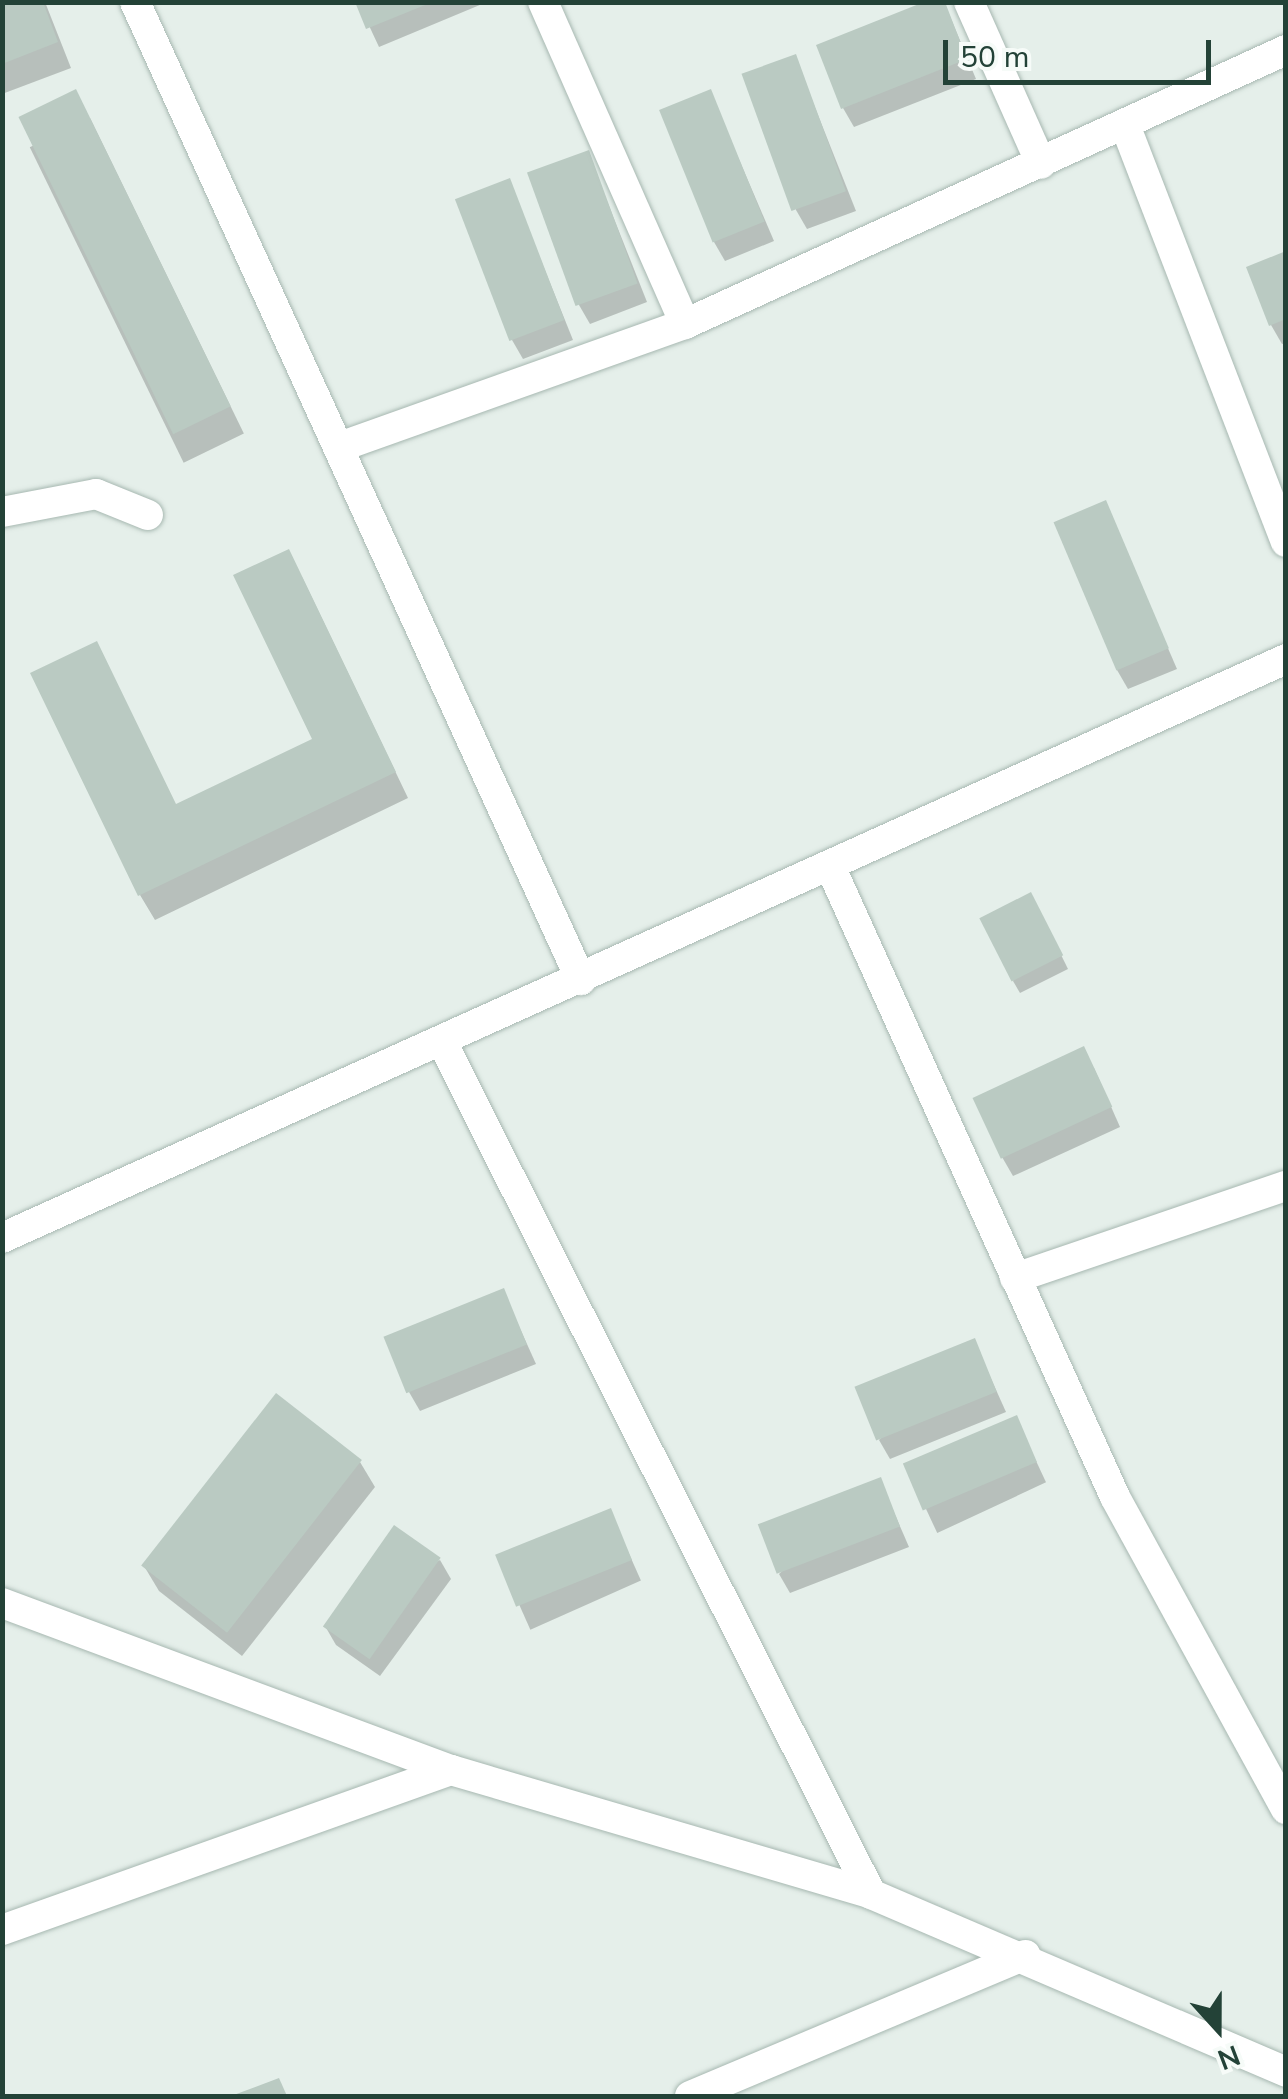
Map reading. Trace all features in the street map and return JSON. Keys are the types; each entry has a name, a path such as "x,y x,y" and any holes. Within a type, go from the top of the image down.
{"street":[{"path":"135,2 342,446 580,980"},
{"path":"543,2 684,324"},
{"path":"969,2 1042,164"},
{"path":"342,446 684,324 1286,50"},
{"path":"1125,125 1286,542"},
{"path":"2,512 96,494 148,515"},
{"path":"2,1238 1286,659"},
{"path":"830,866 1115,1497 1286,1809"},
{"path":"442,1042 871,1894"},
{"path":"1014,1278 1286,1186"},
{"path":"2,1603 451,1770 871,1894 1026,1955 1286,2072"},
{"path":"2,1930 451,1770"},
{"path":"690,2096 1026,1955"}],"building":[{"path":"2,2 43,2 58,42 2,64"},
{"path":"355,2 430,2 430,3 366,29"},
{"path":"924,2 945,2 967,59 841,109 816,45"},
{"path":"796,54 846,191 791,211 741,74"},
{"path":"76,89 231,406 173,434 18,117"},
{"path":"711,89 765,222 713,243 659,110"},
{"path":"589,150 638,283 576,306 527,173"},
{"path":"510,178 564,320 509,341 455,199"},
{"path":"1286,251 1286,319 1269,326 1246,267"},
{"path":"1106,500 1169,648 1116,670 1054,522"},
{"path":"289,549 396,772 138,896 30,673 97,641 176,804 312,739 233,575"},
{"path":"1031,892 1063,955 1012,982 979,918"},
{"path":"1084,1046 1112,1107 1001,1159 973,1098"},
{"path":"504,1288 527,1345 406,1393 383,1337"},
{"path":"975,1338 997,1392 876,1440 854,1387"},
{"path":"276,1393 362,1460 227,1633 141,1566"},
{"path":"1017,1415 1037,1462 923,1510 903,1463"},
{"path":"881,1477 900,1526 777,1574 758,1524"},
{"path":"611,1508 632,1560 516,1607 495,1555"},
{"path":"394,1525 441,1558 370,1659 323,1627"},
{"path":"279,2078 287,2096 231,2096"}]}
